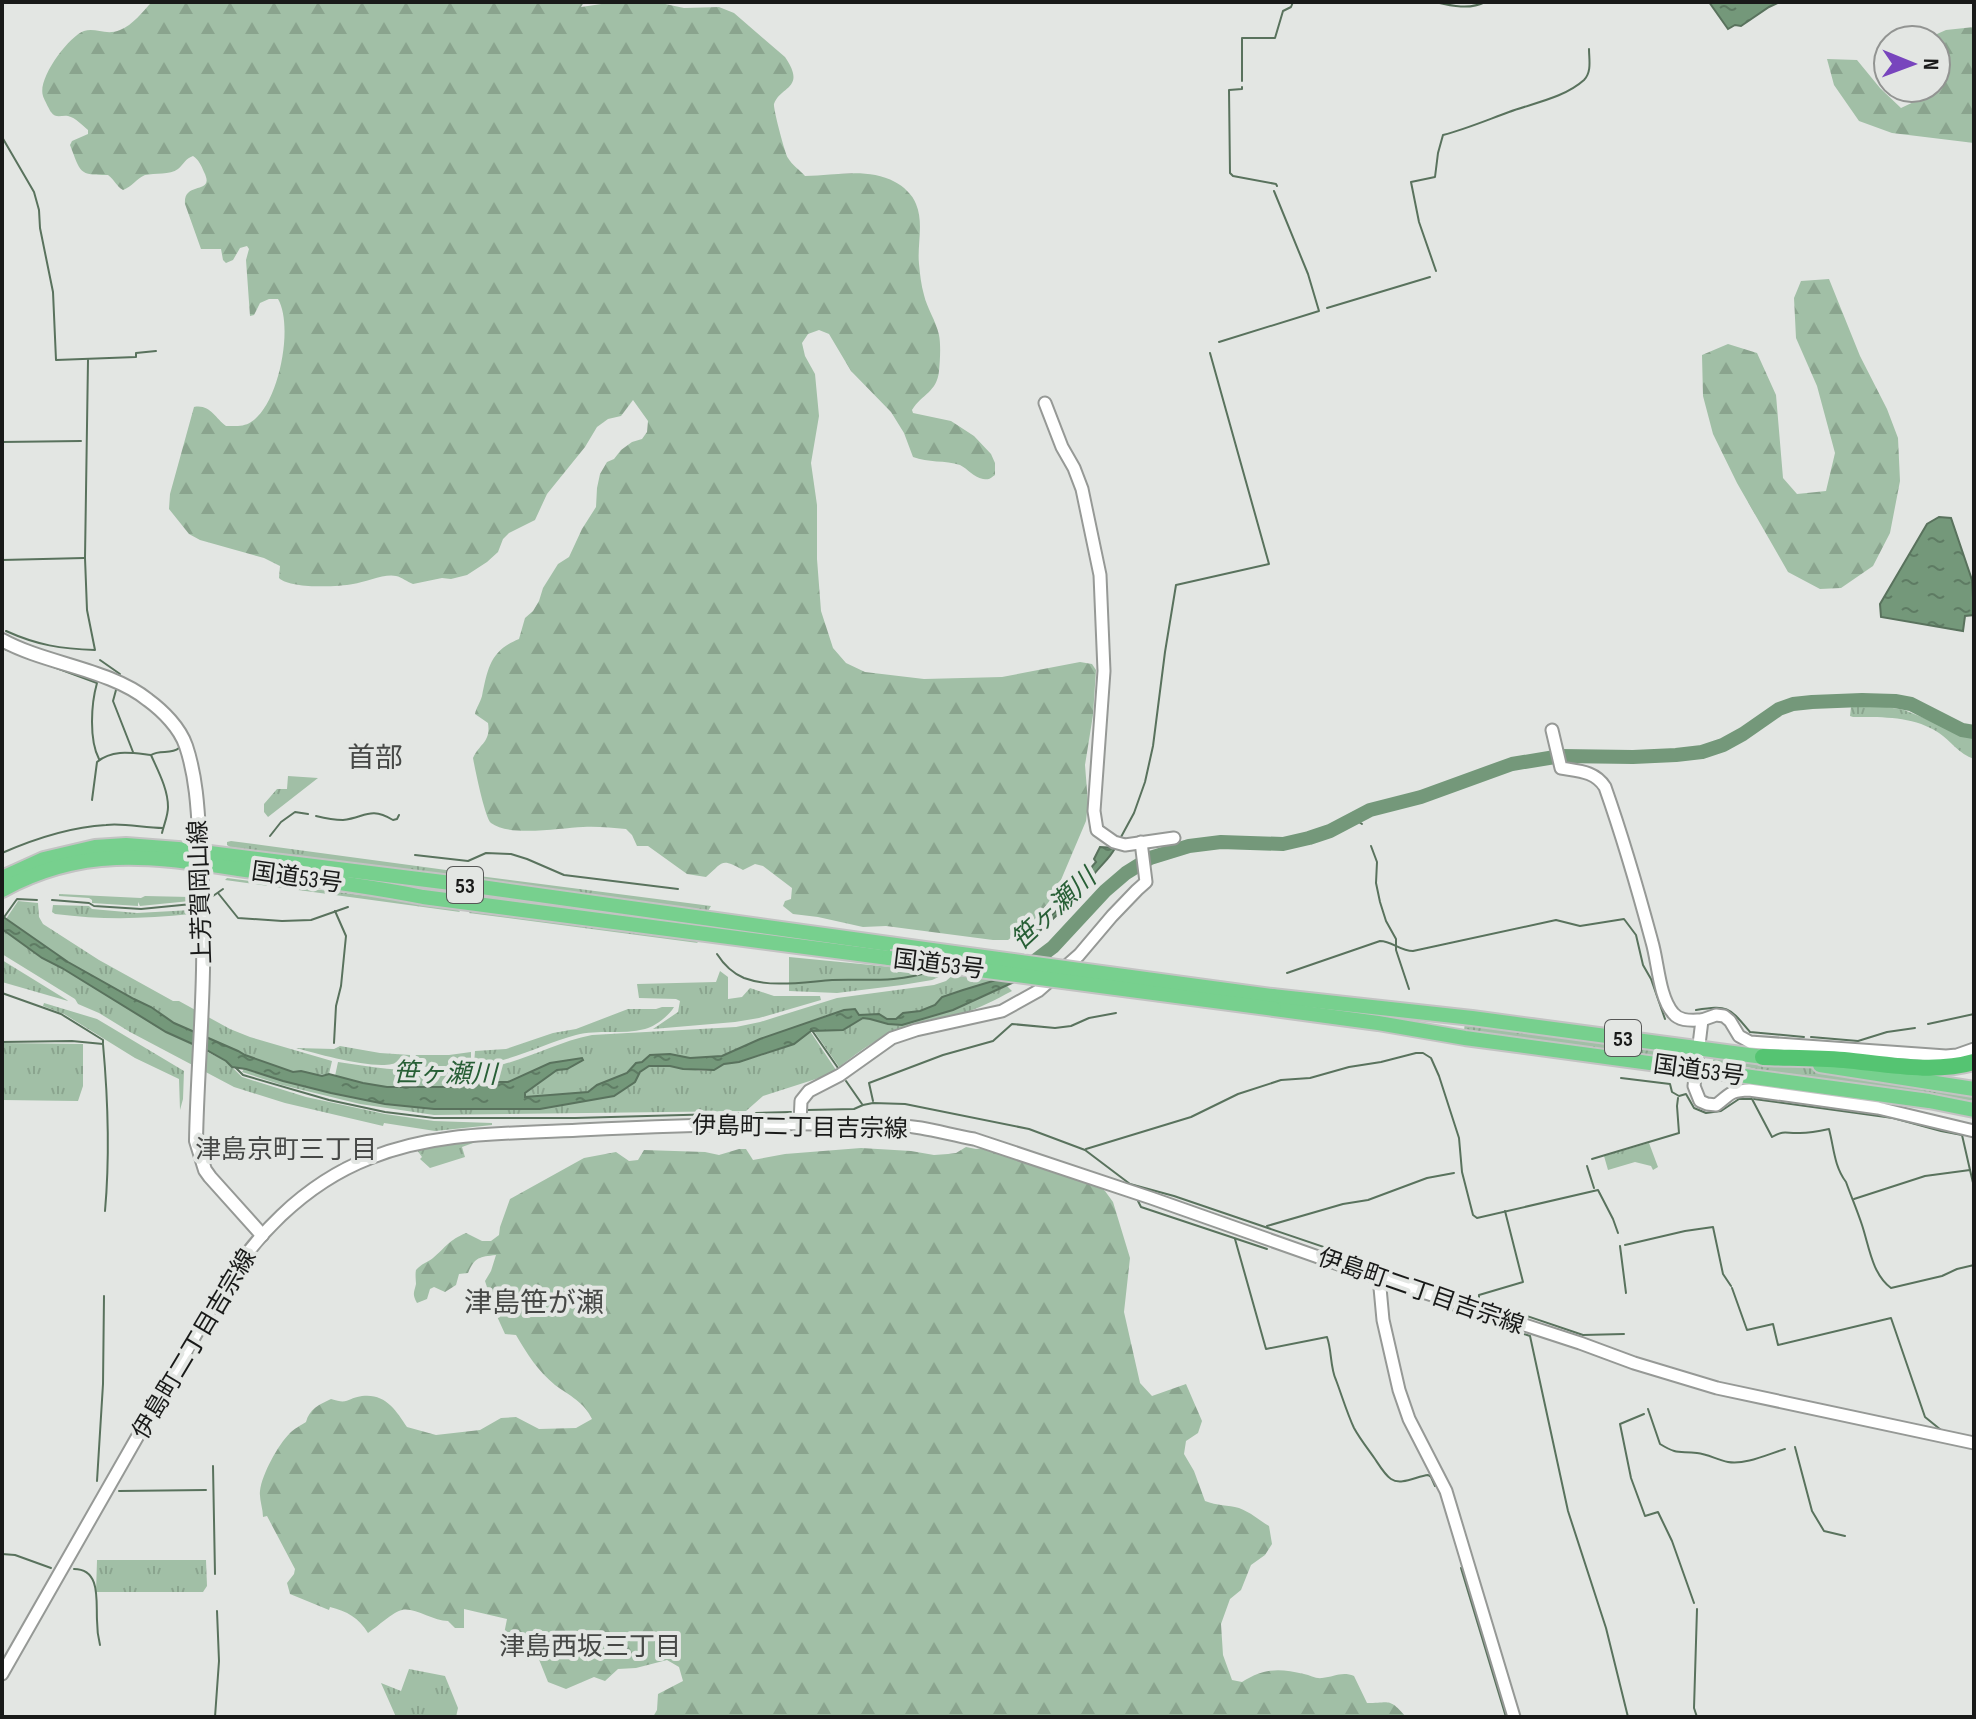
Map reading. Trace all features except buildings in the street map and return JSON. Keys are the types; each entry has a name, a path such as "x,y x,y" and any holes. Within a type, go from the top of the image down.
{"highway":[{"name":"国道53号","path":"6,884 44,859 95,847 126,845 200,857 787,929 1273,1002 1465,1038 1929,1101 1974,1110"},
{"name":"国道53号","path":"200,857 222,867 373,887 437,899 889,958 1273,1002 1487,1019 1974,1089"},
{"path":"1763,1057 1930,1067 1974,1062"}],"main road":[{"name":"上芳賀岡山線","path":"2,640 129,688 166,715 186,742 198,806 203,933 196,1141 205,1170 214,1183 262,1235"}],"street":[{"path":"1045,403 1082,489 1100,575 1104,671 1094,811 1097,830 1117,843 1141,845 1174,838"},
{"path":"1552,730 1561,768 1599,777 1605,787 1632,868 1658,976 1676,1017 1702,1020 1716,1015 1724,1016 1739,1036 1750,1042 1946,1056 1974,1049"},
{"path":"800,1123 801,1101 809,1091 840,1075 892,1038 1002,1011 1038,991 1079,955 1146,882 1141,845"},
{"path":"1702,1020 1694,1086 1700,1101 1707,1104 1716,1105 1735,1090 1749,1090 1878,1108 1974,1131"},
{"name":"伊島町二丁目吉宗線","path":"2,1674 210,1308 235,1268 262,1235 318,1185 369,1158 409,1145 480,1134 800,1123 918,1127 974,1139 1634,1363 1717,1388 1974,1443"},
{"path":"1379,1277 1383,1320 1399,1390 1409,1419 1445,1488 1514,1717"}],"green space":[{"path":"152,2 584,2 581,7 615,2 656,2 684,8 719,7 734,13 785,57 791,67 793,81 777,98 774,107 784,148 792,163 805,176 851,173 884,177 904,188 916,204 920,219 921,283 938,330 940,353 938,378 912,410 913,413 951,421 974,436 995,463 995,475 985,479 976,477 960,465 913,457 904,433 891,412 851,371 829,334 819,330 808,334 802,343 815,374 819,416 811,463 817,505 821,611 833,648 846,663 865,672 924,679 1002,677 1080,662 1092,664 1096,670 1085,765 1086,821 1055,894 1036,918 1008,940 886,926 863,927 793,914 783,906 785,901 791,899 792,888 763,866 755,864 743,870 722,863 706,877 687,874 648,846 637,846 626,829 588,827 522,831 491,823 473,758 488,734 488,723 475,714 489,669 502,649 519,639 525,618 539,601 543,588 558,564 569,557 596,507 600,474 607,462 632,442 642,439 647,432 648,421 633,400 621,416 608,419 597,427 547,494 535,520 509,533 498,552 467,575 413,584 392,575 346,585 303,586 279,578 280,566 264,558 189,534 169,509 170,494 194,407 208,410 226,426 245,425 261,413 276,383 281,364 283,311 278,299 269,299 260,303 254,315 250,316 247,246 240,248 233,260 226,263 221,249 201,249 185,204 189,192 206,184 207,179 193,156 175,171 145,175 123,190 108,175 82,170 70,145 88,134 88,130 71,117 53,114 42,89 55,59 77,35 88,30 110,32 125,28"},
{"path":"1974,27 1974,143 1892,133 1859,121 1834,85 1827,59 1857,60 1872,78 1872,104 1897,104 1901,108 1909,104 1952,104 1952,29"},
{"path":"1829,279 1898,438 1900,481 1890,533 1873,566 1841,588 1820,589 1788,572 1737,483 1713,434 1703,396 1702,355 1728,344 1757,353 1776,395 1783,478 1797,494 1826,491 1835,453 1817,386 1796,338 1794,298 1801,281"},
{"path":"1851,707 1904,710 1974,738 1974,759 1929,727 1898,719 1853,717 1850,716"},
{"path":"288,776 318,778 268,817 264,804 277,789 287,789"},
{"path":"227,842 461,872 463,877 230,847"},
{"path":"479,876 711,906 705,912 479,881"},
{"path":"225,880 456,907 460,912"},
{"path":"59,894 190,897 190,901 140,906 138,902 138,906 92,903 89,898"},
{"path":"18,901 38,903 43,924 99,960 173,1001 179,1001 250,1037 332,1061 329,1074 293,1072 245,1055 174,1023 68,962 6,919"},
{"path":"53,905 89,906 92,909 137,913 191,910 191,914 140,918 90,917 55,914 52,912"},
{"path":"471,910 694,939 698,943 469,913"},
{"path":"2,929 42,958 166,1032 226,1061 242,1077 306,1097 385,1114 492,1125 435,1131 384,1123 383,1126 285,1103 234,1087 78,1004 75,999 2,954"},
{"path":"789,957 943,972 932,980 902,985 837,993 789,991"},
{"path":"2,960 67,1000 68,1001 2,982"},
{"path":"720,971 728,977 728,999 742,997 750,988 774,996 820,996 821,1000 759,1018 653,1029 678,1012 680,1001 639,998 637,984 716,982"},
{"path":"954,974 996,980 942,997 935,1005 903,1013 896,1019 887,1019 879,1014 827,1015 722,1056 690,1058 670,1054 636,1063 628,1073 597,1085 588,1092 523,1096 557,1070 567,1069 582,1058 550,1063 508,1082 457,1087 387,1087 335,1076 338,1062 399,1070 464,1071 504,1064 592,1035 736,1027 837,998 934,985"},
{"path":"1007,986 1012,991 973,1010 916,1023 891,1033 839,1067 814,1031 843,1030 862,1018 902,1025 953,1010"},
{"path":"44,1003 97,1019 184,1071 180,1110 179,1079 135,1058 64,1014 43,1006"},
{"path":"674,1007 661,1021 645,1029 576,1035 513,1057 474,1065 475,1051 506,1049 553,1033 576,1029 628,1009"},
{"path":"1465,1021 1681,1053 1680,1061 1464,1031"},
{"path":"810,1031 836,1070 763,1096 746,1111 434,1115 360,1104 242,1072 246,1069 283,1081 385,1104 485,1110 629,1087 641,1072 651,1066 713,1070 778,1049"},
{"path":"2,1043 83,1044 83,1086 78,1101 2,1100"},
{"path":"340,1046 410,1057 383,1065 344,1060 296,1048 334,1049"},
{"path":"471,1052 471,1065 395,1066 416,1055"},
{"path":"1714,1056 1942,1087 1974,1093 1974,1101 1776,1074 1717,1063 1713,1061"},
{"path":"472,1141 462,1147 465,1157 430,1168 420,1159 422,1157 417,1150"},
{"path":"1649,1143 1658,1167 1653,1170 1651,1166 1635,1162 1608,1170 1604,1156"},
{"path":"966,1147 986,1148 1097,1185 1113,1202 1130,1258 1124,1312 1140,1383 1152,1396 1186,1384 1202,1421 1198,1433 1186,1441 1184,1454 1205,1501 1239,1508 1269,1526 1272,1544 1265,1555 1251,1565 1241,1590 1230,1599 1221,1624 1223,1655 1232,1680 1242,1682 1272,1670 1320,1678 1350,1675 1354,1676 1367,1703 1389,1702 1406,1717 653,1717 657,1710 658,1694 683,1681 679,1667 667,1660 618,1669 605,1681 594,1677 566,1689 548,1682 532,1642 503,1639 507,1619 464,1609 464,1628 455,1628 448,1621 402,1610 368,1633 357,1619 347,1613 330,1607 329,1610 290,1594 287,1583 295,1569 267,1516 263,1517 261,1484 281,1445 319,1405 331,1399 345,1401 362,1396 377,1397 394,1409 407,1427 436,1435 480,1430 501,1418 516,1417 539,1429 576,1428 592,1419 581,1404 543,1374 516,1335 505,1334 485,1281 496,1255 478,1259 468,1273 459,1274 456,1285 445,1292 434,1287 430,1289 427,1299 417,1303 414,1298 418,1268 466,1233 482,1241 491,1241 499,1235 510,1199 584,1158 616,1152 629,1161 638,1160 644,1150 719,1155 746,1149 753,1160 785,1154 861,1148 934,1155 956,1153"},
{"path":"97,1560 206,1560 207,1586 203,1592 96,1592"},
{"path":"409,1669 445,1676 458,1708 456,1717 396,1717 381,1683 401,1691"}],"water":[{"path":"1709,2 1780,2 1741,26 1728,29"},
{"path":"1939,517 1951,518 1972,580 1974,615 1965,616 1963,631 1881,617 1880,604 1927,524"},
{"path":"1100,847 1115,848 1063,909 1027,941 1024,937 1050,917 1072,893 1096,862 1094,859"},
{"path":"2,916 68,962 174,1023 245,1055 293,1072 329,1074 387,1087 457,1087 508,1082 550,1063 582,1058 567,1069 557,1070 525,1093 525,1097 588,1092 627,1073 650,1055 670,1054 690,1058 722,1056 760,1039 844,1010 855,1009 859,1015 879,1014 887,1019 896,1019 903,1013 920,1011 935,1005 942,997 963,990 996,980 1014,982 953,1010 902,1025 863,1018 843,1030 811,1031 794,1044 724,1064 714,1070 649,1066 640,1072 635,1082 614,1096 540,1109 434,1109 385,1104 331,1093 232,1067 208,1051 166,1032 42,958 2,929"}],"waterway":[{"path":"1242,81 1242,38 1275,38 1283,11 1293,2"},
{"path":"1435,2 1467,7 1485,2"},
{"path":"1436,271 1419,222 1411,182 1435,177 1443,135 1548,99 1576,86 1588,73 1589,49"},
{"path":"1242,87 1229,90 1230,173 1277,186"},
{"path":"2,137 34,192 39,210 53,292 56,360 136,357 136,353 156,351"},
{"path":"1219,342 1319,311 1308,274 1274,191"},
{"path":"1327,308 1430,277"},
{"path":"1121,837 1145,782 1153,746 1176,585 1269,564 1210,353"},
{"path":"6,631 49,645 95,650 87,610 85,558 88,360"},
{"path":"2,442 81,441"},
{"path":"2,560 84,558"},
{"path":"2,648 97,683 92,722 99,759"},
{"path":"100,660 120,674"},
{"path":"116,690 113,701 133,752"},
{"name":"笹ヶ瀬川","path":"1024,969 1053,947 1105,891 1150,858 1189,846 1221,842 1283,844 1309,838 1370,810 1421,797 1512,764 1561,756 1633,757 1702,752 1743,734 1779,709 1812,702 1895,701 1911,704 1962,730 1974,732"},
{"path":"92,800 97,762 103,758 123,753 151,755 179,748"},
{"path":"151,755 168,800 162,833"},
{"path":"270,836 281,822 295,812 308,814"},
{"path":"316,816 343,820 372,813 393,820 399,815"},
{"name":"笹ヶ瀬川","path":"1353,818 1362,824"},
{"path":"2,853 79,828 113,825 163,828"},
{"path":"1371,846 1377,862 1376,883 1380,902 1396,939 1396,950 1409,989"},
{"path":"415,855 468,861 486,853 511,854 564,875 678,889"},
{"path":"213,896 223,889"},
{"path":"218,893 238,918 311,920 348,907"},
{"path":"2,920 17,899 37,900"},
{"path":"52,900 141,909 192,904"},
{"path":"334,1043 346,936 335,911"},
{"path":"1287,973 1380,941 1413,951 1556,920 1580,926 1624,919 1636,935 1643,965 1665,1019"},
{"path":"717,954 736,974 765,983 894,979 932,971"},
{"path":"2,993 61,1014 103,1040 103,1043"},
{"path":"1696,1010 1722,1008 1737,1017 1750,1032 1804,1037"},
{"path":"873,1101 869,1083 943,1055 993,1041 1012,1024 1055,1028 1116,1013"},
{"path":"1928,1024 1974,1014"},
{"path":"1811,1037 1858,1041 1915,1028"},
{"path":"811,1029 838,1068"},
{"path":"2,1042 103,1044 108,1127 105,1211"},
{"path":"1086,1149 1191,1117 1238,1094 1281,1080 1310,1078 1423,1053 1431,1058 1439,1076 1459,1138 1462,1172 1473,1215 1477,1218 1598,1190 1618,1233"},
{"path":"236,1068 243,1075 329,1100 434,1118 791,1112"},
{"path":"1621,1078 1670,1084 1672,1092 1679,1096 1686,1094 1694,1108 1706,1113 1721,1111 1739,1099 1752,1099 1772,1137 1783,1132 1807,1133 1829,1129 1837,1163 1872,1259 1879,1275 1891,1288 1974,1265"},
{"path":"846,1081 862,1104"},
{"path":"1592,1159 1679,1133 1678,1098"},
{"path":"1754,1099 1893,1118 1962,1135 1970,1170"},
{"path":"807,1110 854,1109 873,1103 905,1104 1029,1129 1085,1150 1130,1184 1174,1196 1583,1335 1624,1334"},
{"path":"1587,1166 1594,1188"},
{"path":"1854,1199 1925,1176 1970,1170 1974,1187"},
{"path":"1267,1226 1368,1200 1427,1178 1454,1173"},
{"path":"1138,1201 1141,1207 1267,1249"},
{"path":"1479,1298 1479,1295 1523,1282 1505,1211"},
{"path":"1625,1245 1713,1227 1723,1274 1731,1286"},
{"path":"1235,1239 1266,1349 1327,1337 1334,1375 1351,1422 1382,1470 1395,1481 1428,1475 1435,1486"},
{"path":"1620,1246 1626,1293"},
{"path":"1732,1288 1747,1330 1773,1324 1778,1345 1891,1318 1925,1417 1941,1430"},
{"path":"97,1481 104,1296"},
{"path":"1445,1308 1530,1336 1568,1511 1606,1628 1628,1717"},
{"path":"1648,1409 1660,1444 1675,1451 1735,1463 1785,1449"},
{"path":"1644,1414 1620,1424 1631,1478 1645,1516 1658,1512 1694,1603"},
{"path":"1795,1447 1812,1511 1824,1531 1845,1536"},
{"path":"213,1466 215,1574"},
{"path":"119,1491 206,1490"},
{"path":"2,1554 15,1555 51,1568"},
{"path":"1461,1568 1506,1717"},
{"path":"74,1569 83,1570 93,1580 100,1645"},
{"path":"1697,1609 1694,1708 1697,1717"},
{"path":"215,1717 219,1661 217,1611"}],"district":[{"name":"首部","path":"375,757"},
{"name":"津島京町三丁目","path":"286,1149"},
{"name":"津島笹が瀬","path":"534,1302"},
{"name":"津島西坂三丁目","path":"590,1646"}]}
